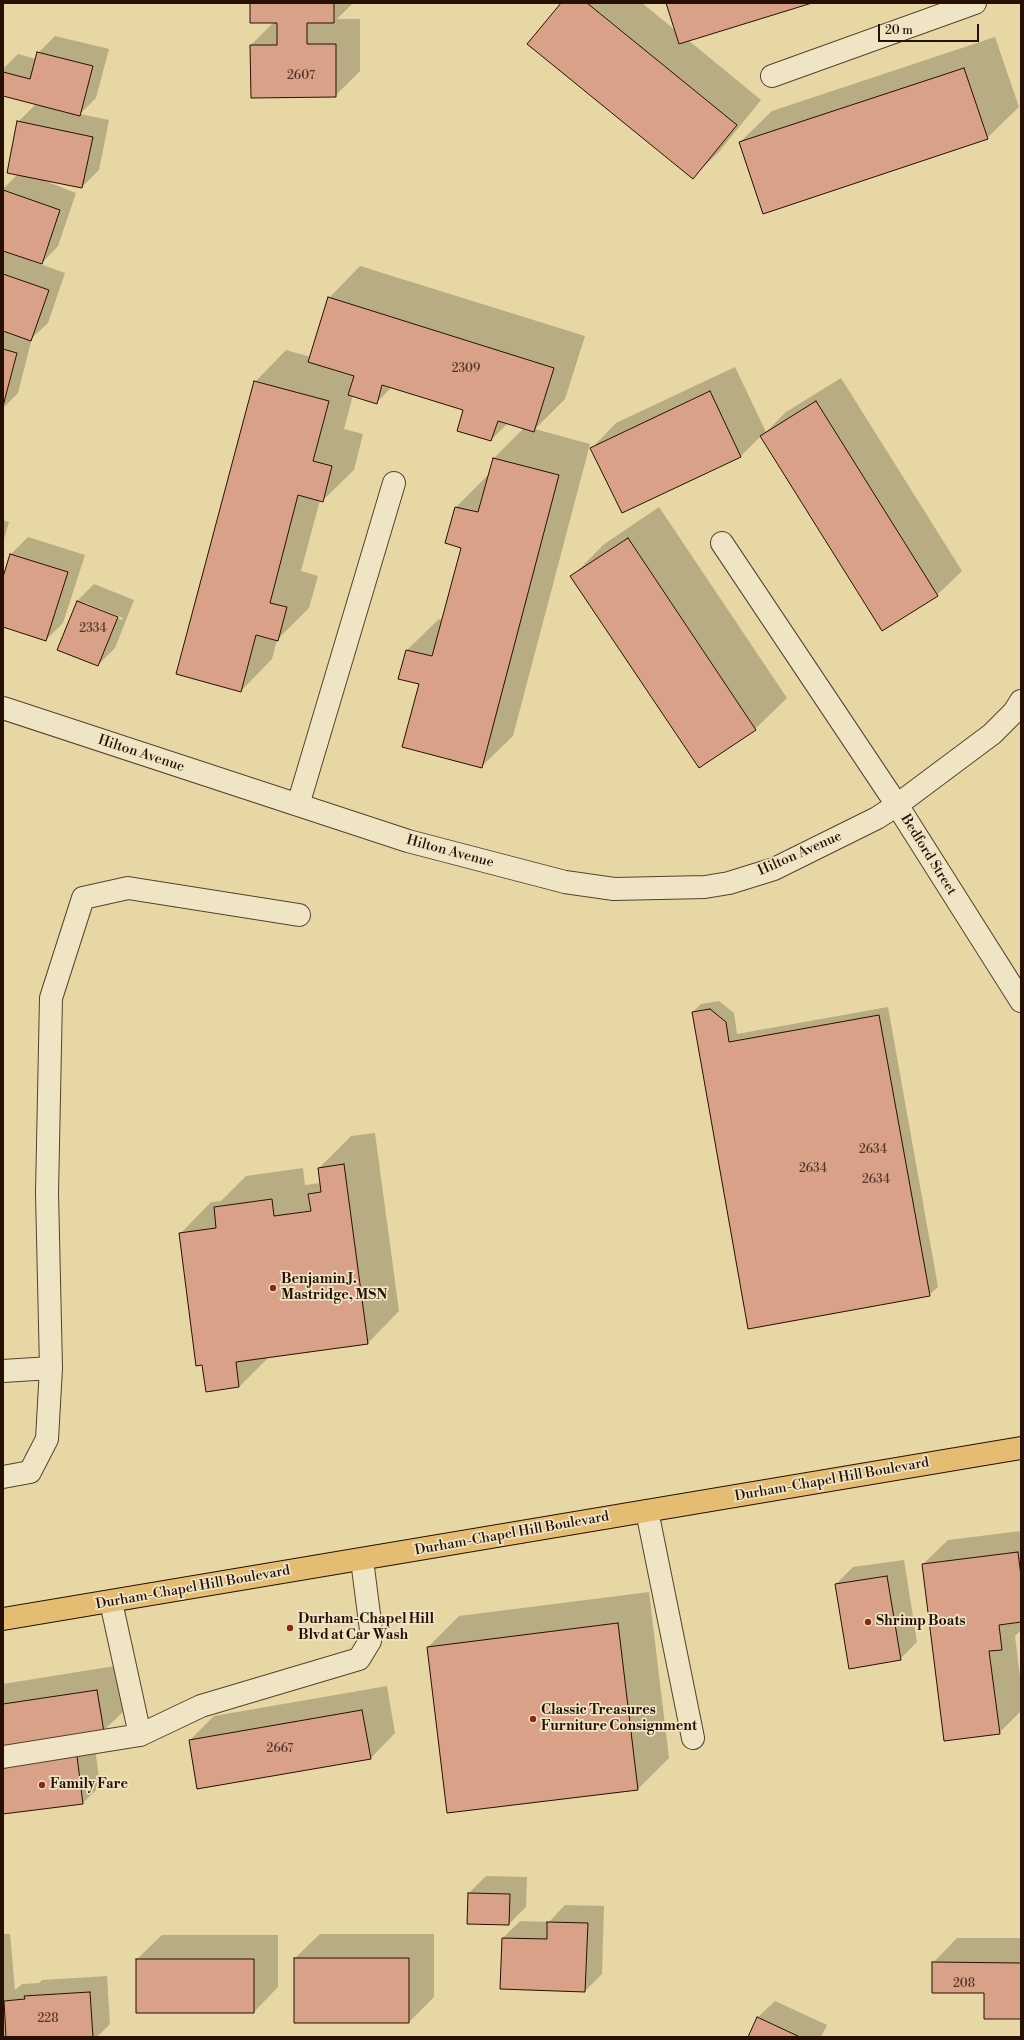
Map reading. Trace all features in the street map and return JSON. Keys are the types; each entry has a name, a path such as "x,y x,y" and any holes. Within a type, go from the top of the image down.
{"main road":[{"name":"Durham-Chapel Hill Boulevard","path":"3,1619 362,1560 1021,1448"}],"street":[{"path":"772,76 975,3"},
{"path":"298,805 394,483"},
{"path":"722,543 897,805"},
{"name":"Bedford Street","path":"1021,701 1014,712 992,734 897,805 1021,1001"},
{"name":"Hilton Avenue","path":"3,708 408,841 565,882 614,889 705,887 729,883 774,869 877,818 897,805"},
{"path":"3,1477 30,1472 47,1439 51,1368 47,1193 51,998 83,898 128,888 299,915"},
{"path":"3,1371 51,1368"},
{"path":"647,1511 693,1738"},
{"path":"3,1757 140,1734 201,1706 359,1659 370,1641 371,1630 362,1560"},
{"path":"111,1602 140,1734"}],"building":[{"path":"250,3 334,3 334,23 307,23 307,44 336,44 336,97 251,98 250,45 277,45 277,23 250,23"},
{"path":"561,3 587,3 737,125 693,179 527,44"},
{"path":"666,3 812,3 679,44"},
{"path":"37,52 93,66 80,116 3,96 3,72 30,79"},
{"path":"964,68 988,139 763,214 739,142"},
{"path":"17,121 93,137 82,188 7,173"},
{"path":"3,190 60,210 42,264 3,251"},
{"path":"3,274 49,290 31,341 3,331"},
{"path":"328,297 554,368 534,432 498,421 491,441 457,431 463,410 382,385 377,404 348,395 354,376 308,362"},
{"path":"3,349 17,353 3,406"},
{"path":"254,381 329,401 313,461 332,466 323,502 298,495 270,603 287,607 278,641 256,635 241,692 176,674"},
{"path":"710,391 741,457 622,513 590,448"},
{"path":"816,401 938,596 882,631 760,436"},
{"path":"493,458 559,475 482,768 402,747 419,684 398,679 406,650 432,656 461,548 445,543 455,507 478,512"},
{"path":"628,538 756,730 699,768 570,576"},
{"path":"10,554 68,572 46,641 3,627 3,577"},
{"path":"77,601 118,617 98,666 57,650"},
{"path":"710,1009 726,1022 729,1042 879,1015 930,1296 748,1329 692,1012"},
{"name":"Benjamin J. Mastridge, MSN","path":"344,1164 368,1344 236,1362 239,1387 206,1392 202,1365 196,1366 179,1233 216,1228 214,1207 272,1199 274,1216 311,1211 308,1194 321,1192 318,1168"},
{"path":"1018,1552 1021,1576 1021,1622 999,1625 1002,1650 989,1651 1000,1734 944,1741 922,1564"},
{"name":"Shrimp Boats","path":"887,1576 901,1660 849,1669 835,1584"},
{"name":"Classic Treasures Furniture Consignment","path":"618,1623 638,1790 447,1813 427,1647"},
{"path":"97,1690 104,1732 3,1748 3,1704"},
{"path":"362,1710 371,1759 197,1789 189,1740"},
{"name":"Family Fare","path":"77,1756 83,1804 3,1814 3,1766"},
{"path":"468,1893 510,1894 509,1925 467,1924"},
{"path":"547,1922 588,1923 585,1992 500,1989 502,1938 547,1939"},
{"path":"294,1958 409,1958 409,2023 294,2023"},
{"path":"136,1959 254,1959 254,2013 136,2013"},
{"path":"932,1962 1021,1963 1021,2019 984,2019 984,1993 932,1993"},
{"path":"90,1992 93,2037 6,2037 4,2001 25,1999 24,1996"},
{"path":"757,2017 800,2037 748,2037"}],"place":[{"name":"Benjamin J. Mastridge, MSN","path":"273,1288"},
{"name":"Shrimp Boats","path":"868,1622"},
{"name":"Durham-Chapel Hill Blvd at Car Wash","path":"290,1628"},
{"name":"Classic Treasures Furniture Consignment","path":"533,1719"},
{"name":"Family Fare","path":"42,1785"}]}
